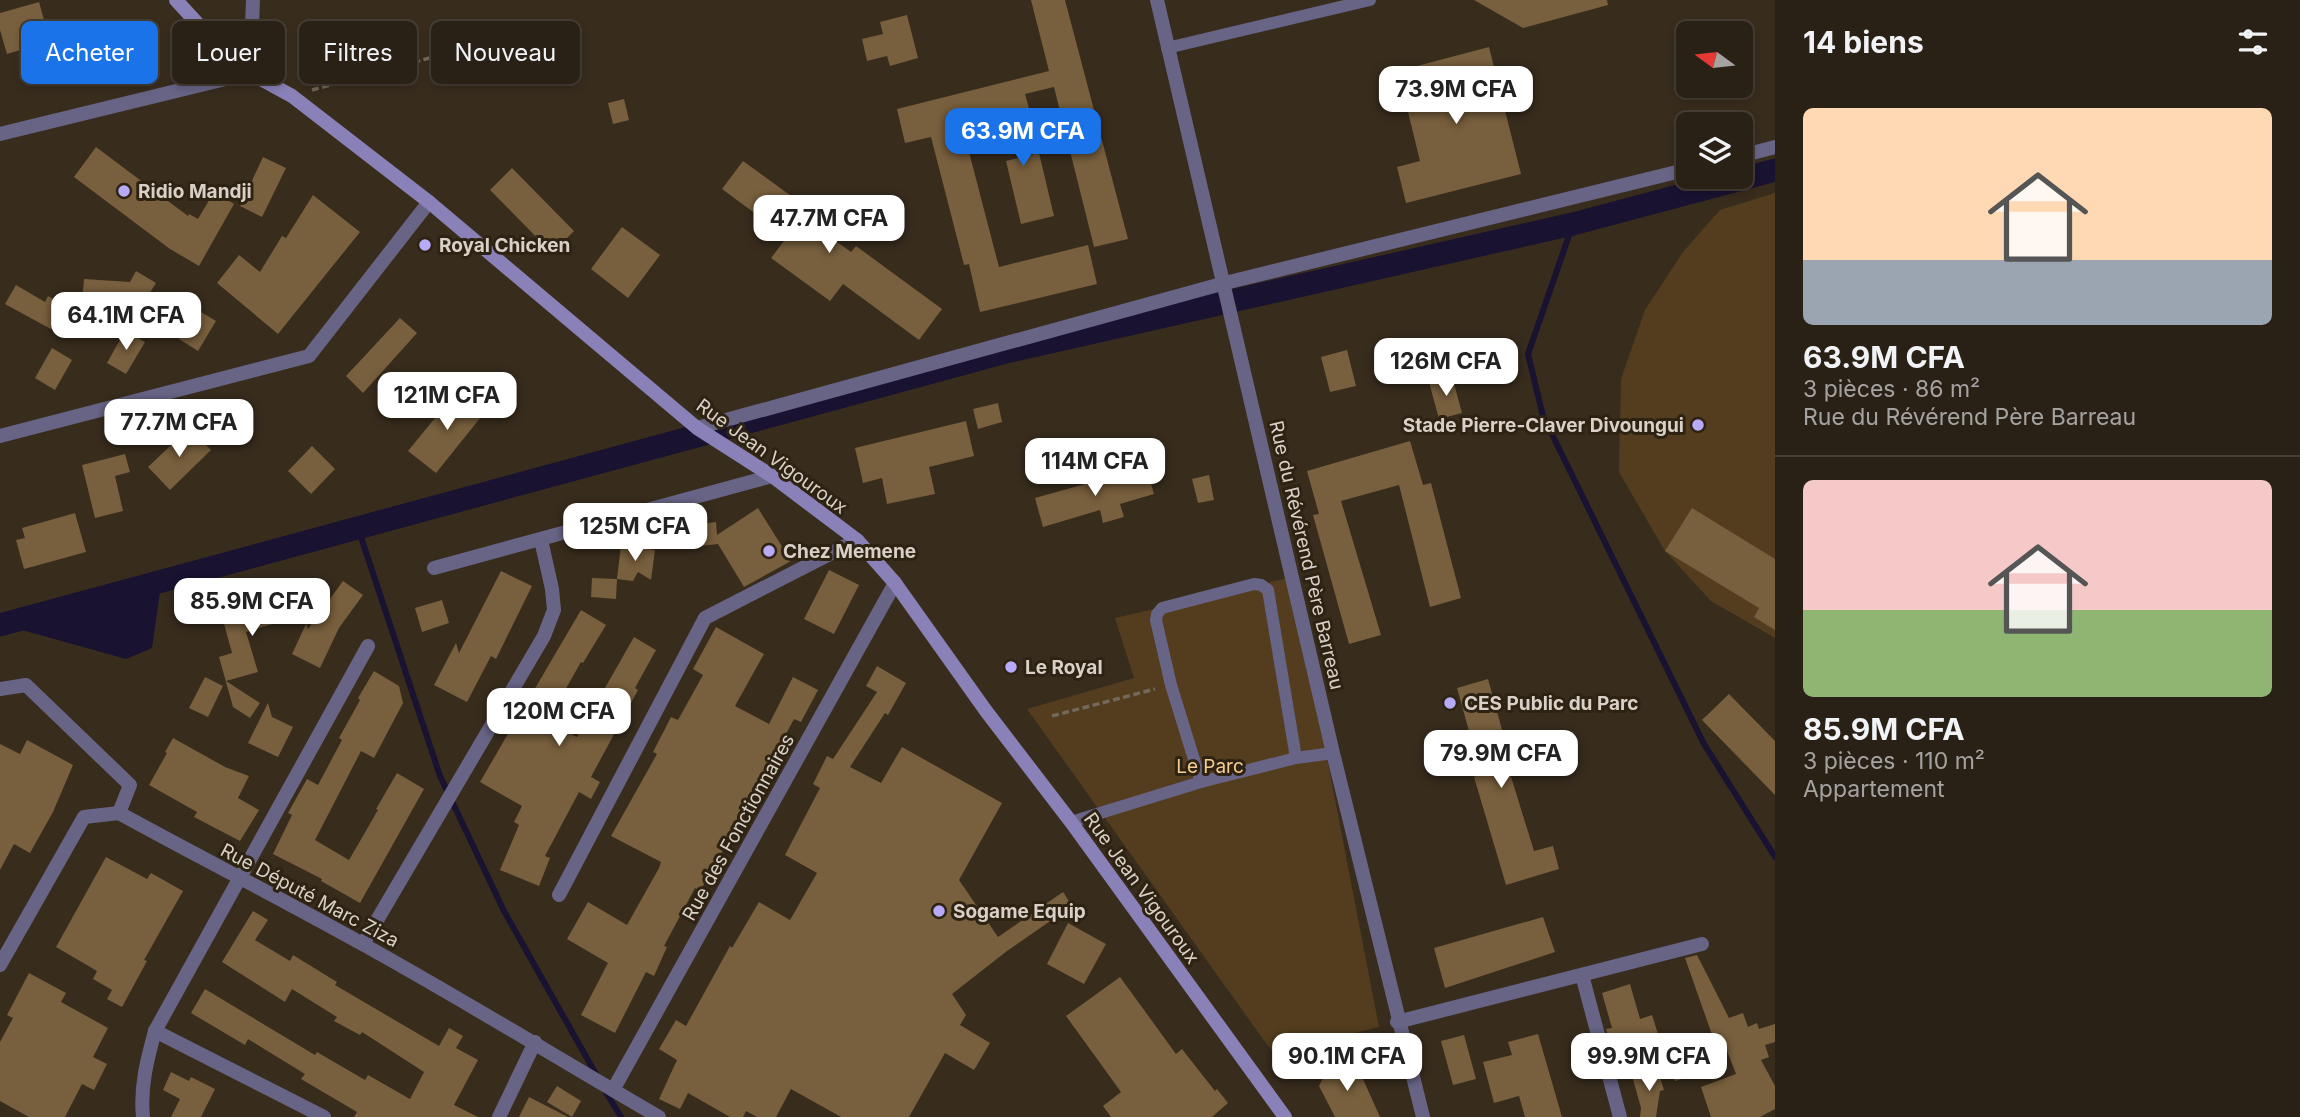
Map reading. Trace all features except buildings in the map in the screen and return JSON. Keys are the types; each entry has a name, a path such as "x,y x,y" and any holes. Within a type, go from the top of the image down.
{"street":[{"name":"Rue Jean Vigouroux","path":"176,0 195,21"},
{"path":"252,21 253,0"},
{"name":"Rue du Révérend Père Barreau","path":"1157,0 1397,1022 1423,1117"},
{"path":"0,134 205,84"},
{"name":"Rue Jean Vigouroux","path":"270,84 292,96 429,202 697,428 772,476 857,540 895,583 1284,1117"},
{"path":"1753,153 1775,147"},
{"path":"697,428 1676,172"},
{"path":"0,436 309,356 429,202"},
{"path":"434,568 772,476"},
{"path":"363,944 544,636 554,610 541,540"},
{"path":"559,895 705,618 857,540"},
{"name":"Rue des Fonctionnaires","path":"610,1088 895,583"},
{"path":"143,1117 141,1101 145,1066 155,1031 368,646"},
{"path":"0,689 26,685 130,785 119,813 84,817 0,965"},
{"name":"Rue Député Marc Ziza","path":"119,813 363,944 535,1042 575,1069 659,1117"},
{"path":"1397,1022 1702,944"},
{"path":"1582,975 1619,1117"},
{"path":"155,1031 324,1117"},
{"path":"499,1117 535,1042"}],"lane":[{"path":"1167,48 1370,0"},
{"path":"1201,782 1171,685 1156,620 1157,614 1162,608 1254,584 1268,590 1296,758"},
{"path":"1070,822 1201,782 1296,758 1333,753"}],"path":[{"path":"292,96 431,58"},
{"path":"1052,716 1171,685"}],"green space":[{"name":"Stade Pierre-Claver Divoungui","path":"1775,193 1775,638 1711,601 1665,551 1619,472 1621,379 1645,310 1683,252 1720,210"},
{"name":"Le Parc","path":"1292,577 1379,1027 1273,1053 1027,709 1134,678 1115,618"}],"shaded area":[{"path":"161,585 152,648 126,659 15,628"}],"waterway":[{"path":"0,625 1010,351 1573,224 1775,170"},
{"path":"1573,224 1528,354 1543,416 1704,744 1775,857"},
{"path":"358,528 440,776 504,911 597,1076"},
{"path":"604,1089 621,1117"}],"place":[{"name":"Ridio Mandji","path":"124,191"},
{"name":"Royal Chicken","path":"425,245"},
{"name":"Stade Pierre-Claver Divoungui","path":"1698,425"},
{"name":"Chez Memene","path":"769,551"},
{"name":"Le Royal","path":"1011,667"},
{"name":"CES Public du Parc","path":"1450,703"},
{"name":"Sogame Equip","path":"939,911"}]}
